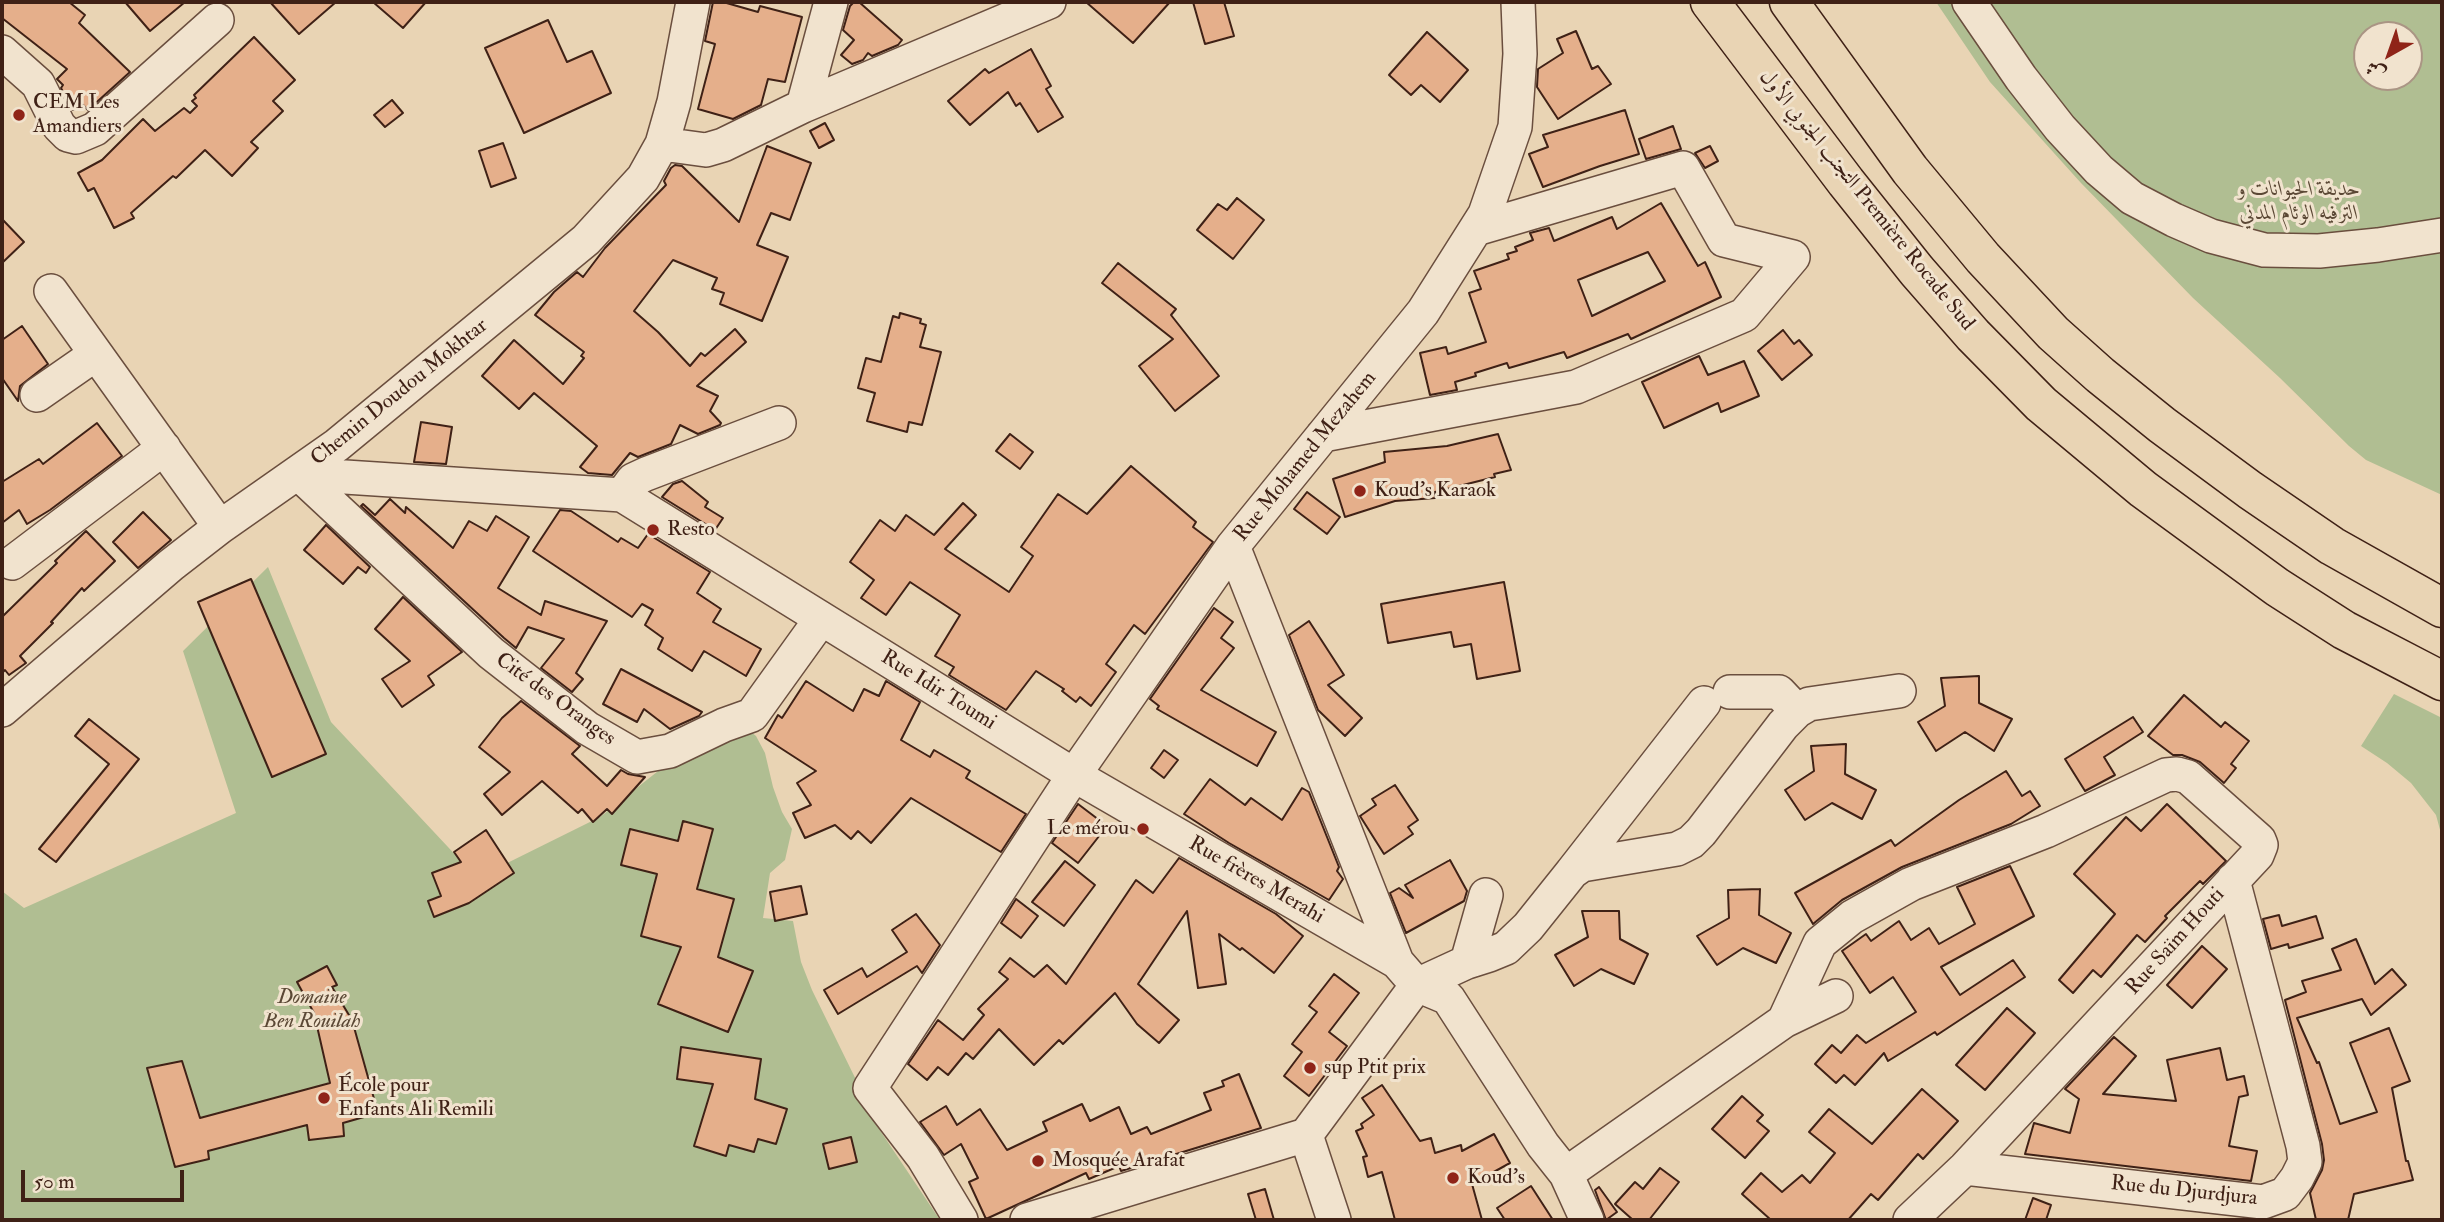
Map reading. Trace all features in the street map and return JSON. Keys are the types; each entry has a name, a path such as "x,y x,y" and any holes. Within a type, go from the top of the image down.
{"highway":[{"name":"التجنب الجنوبي الأول Première Rocade Sud","path":"1710,2 1846,183 1917,271 1973,335 2041,404 2143,489 2277,587 2344,630 2442,681"},
{"path":"1789,2 1910,170 2010,289 2053,334 2162,425 2250,490 2332,546 2442,608"},
{"path":"1823,2 1845,46 1927,170 1960,230"}],"street":[{"name":"Chemin Doudou Mokhtar","path":"2,710 220,527 299,474 398,397 576,250 638,184 662,144 674,102 693,2"},
{"path":"803,107 831,2"},
{"path":"662,144 706,149 714,147 1049,2"},
{"name":"Rue Mohamed Mezahem","path":"1407,973 1233,546 1423,312 1485,214 1515,127 1520,54 1518,2"},
{"path":"1969,2 2021,78 2060,128 2099,170 2132,198 2174,220 2211,236 2264,250 2319,251 2442,235"},
{"path":"2,52 38,83 59,126 68,135 76,137 95,129 217,20"},
{"path":"1323,435 1576,387 1744,315 1793,257 1724,240 1684,168 1476,229"},
{"path":"51,291 220,527"},
{"path":"37,395 96,354"},
{"path":"622,495 633,480 639,477 779,423"},
{"path":"12,563 164,448"},
{"name":"Rue Idir Toumi","path":"299,474 622,495 1074,775"},
{"name":"Cité des Oranges","path":"299,474 491,653 587,728 637,757 670,751 752,715 821,619"},
{"path":"961,1220 923,1157 870,1088 1074,775 1233,546"},
{"path":"1572,872 1582,864 1677,849 1691,842 1783,725 1809,704 1899,691"},
{"path":"1027,1220 1306,1135 1407,973 1489,956 1506,948 1528,927 1717,698 1779,692 1797,711"},
{"name":"Rue frères Merahi","path":"1074,775 1448,998 1543,1145 1566,1174 1587,1220"},
{"name":"Rue Saïm Houti","path":"1784,1021 1820,943 1852,917 1912,884 2046,831 2166,775 2188,776 2259,840 2260,850 2233,880 1965,1168 1910,1220"},
{"name":"Rue du Djurdjura","path":"1965,1168 2263,1202 2285,1194 2305,1162 2303,1146 2233,880"},
{"path":"1467,961 1486,895"},
{"path":"1566,1174 1784,1021 1836,996"},
{"path":"1306,1135 1334,1220"}],"green space":[{"name":"حديقة الحيوانات و الترفيه الوئام المدني","path":"1936,2 2442,2 2442,495 2366,460 2349,446 2193,298 2081,183 1990,82"},
{"name":"Domaine Ben Rouilah","path":"268,567 331,722 477,878 600,817 667,764 745,727 756,736 765,753 782,812 792,829 785,860 770,873 763,918 793,921 801,962 812,990 862,1092 871,1117 940,1220 2,1220 2,891 24,908 236,813 183,651"},
{"path":"2394,694 2442,718 2442,837 2436,815 2411,783 2361,746"}],"building":[{"path":"2,2 69,2 85,15 79,23 130,72 88,110 80,102 73,110 61,88 63,85 57,79 67,69 2,18"},
{"path":"125,2 185,2 150,31"},
{"path":"270,2 336,2 299,34"},
{"path":"373,2 426,2 403,28"},
{"path":"713,2 723,2 758,12 760,6 802,17 785,82 768,79 761,105 733,119 698,109 715,44 705,41"},
{"path":"859,2 902,40 898,45 872,56 868,53 863,60 852,64 841,55 854,40 843,30 850,6"},
{"path":"1086,2 1170,2 1133,43"},
{"path":"1193,2 1224,2 1234,36 1205,44"},
{"path":"548,20 567,62 592,51 611,93 524,133 485,48"},
{"path":"1576,31 1592,69 1598,66 1611,84 1558,119 1537,87 1538,69 1563,53 1557,39"},
{"path":"1427,32 1468,70 1440,102 1421,85 1411,95 1389,75"},
{"path":"254,37 295,80 273,101 283,111 251,142 258,148 232,176 205,150 176,178 173,176 131,213 134,218 114,228 94,188 88,191 78,173 102,160 143,119 155,131 184,108 190,113 197,106 192,101 196,98 194,95"},
{"path":"1031,49 1051,86 1046,89 1063,117 1038,132 1020,103 1016,106 1008,92 970,125 948,101 985,69 989,73"},
{"path":"392,100 403,113 385,127 374,115"},
{"path":"1625,110 1639,154 1543,187 1529,154 1548,147 1543,135"},
{"path":"825,123 834,140 819,148 810,131"},
{"path":"1673,126 1681,149 1646,159 1639,139"},
{"path":"503,143 516,178 491,187 479,151"},
{"path":"767,146 811,163 790,220 771,213 757,245 788,257 762,321 720,304 724,293 712,289 717,278 673,260 634,311 690,366 701,353 705,356 735,329 746,342 697,386 718,396 710,411 720,425 698,434 680,425 671,444 638,457 630,453 612,475 588,473 580,467 597,446 534,393 519,409 482,376 514,340 563,384 584,358 581,356 584,352 535,315 554,292 577,272 583,277 605,248 666,185 664,181 675,165 682,166 739,222"},
{"path":"1710,146 1718,161 1705,168 1695,153"},
{"path":"1237,198 1264,220 1233,259 1197,230 1218,204 1227,210"},
{"path":"1661,203 1698,266 1705,262 1721,297 1631,339 1628,334 1567,358 1564,352 1509,368 1507,363 1455,382 1457,390 1430,395 1420,353 1446,347 1448,354 1486,342 1469,293 1481,289 1474,271 1509,259 1507,254 1517,251 1515,247 1533,240 1530,233 1549,228 1554,241 1612,217 1617,229","holes":["1648,252 1665,281 1592,316 1578,280"]},
{"path":"2,219 24,242 2,263"},
{"path":"1118,263 1176,309 1171,315 1219,376 1175,411 1139,366 1173,339 1102,283"},
{"path":"900,313 921,319 920,323 926,325 920,347 941,352 922,425 909,422 907,432 867,421 875,393 858,388 866,358 881,362 893,316 899,318"},
{"path":"22,326 48,364 20,386 18,401 2,378 2,340"},
{"path":"1783,330 1794,344 1799,340 1812,355 1782,380 1758,351"},
{"path":"1699,356 1708,375 1744,361 1759,396 1721,412 1718,403 1664,428 1642,382"},
{"path":"421,422 452,427 446,464 414,462"},
{"path":"97,423 122,456 27,524 19,510 2,523 2,482 39,459 43,464"},
{"path":"1010,434 1033,452 1020,469 996,451"},
{"path":"1498,434 1511,470 1494,474 1495,477 1435,492 1435,498 1395,501 1345,517 1333,479 1385,462 1384,452 1447,446"},
{"path":"1131,466 1196,522 1193,527 1213,542 1145,634 1134,625 1106,664 1116,672 1091,706 1080,697 1076,702 1062,691 1064,689 1036,671 1006,710 949,675 954,667 935,656 960,615 910,582 886,615 861,598 874,580 850,562 880,520 895,531 906,515 934,535 963,503 976,515 945,549 1009,592 1033,556 1021,547 1058,494 1087,514"},
{"path":"682,481 708,502 705,507 723,518 715,530 662,497 673,484"},
{"path":"1307,492 1340,517 1327,534 1294,509"},
{"path":"390,499 405,513 406,507 453,548 469,521 487,531 496,516 529,537 498,588 541,615 545,601 607,621 576,673 583,679 572,692 541,668 564,639 528,627 516,648 361,506 363,504 375,515"},
{"path":"560,510 571,511 618,542 621,538 638,548 648,534 710,572 697,593 721,609 713,622 761,649 746,676 704,651 692,671 658,649 663,638 645,625 653,610 642,604 632,617 533,551"},
{"path":"143,512 171,540 138,568 113,542"},
{"path":"326,525 370,567 366,573 358,567 343,584 304,550"},
{"path":"86,531 115,561 84,591 82,588 51,622 53,623 20,656 26,663 9,675 5,670 2,673 2,617"},
{"path":"251,579 326,754 272,777 198,602"},
{"path":"1504,582 1520,671 1477,679 1471,644 1454,647 1451,632 1388,643 1381,604"},
{"path":"403,597 462,652 428,676 434,685 402,707 382,679 410,661 375,629"},
{"path":"1214,608 1233,622 1221,638 1234,648 1201,690 1276,732 1257,766 1157,709 1159,706 1150,699"},
{"path":"1309,621 1344,675 1328,685 1362,718 1345,736 1318,710 1289,635"},
{"path":"621,669 702,712 699,716 670,729 644,709 637,722 603,704"},
{"path":"1979,676 1979,703 2012,719 1994,751 1965,732 1936,751 1918,722 1945,706 1941,678"},
{"path":"806,681 853,711 864,689 879,696 886,681 920,702 901,740 930,757 934,750 970,771 966,778 1026,814 1001,852 911,798 871,843 858,831 851,839 835,825 805,838 793,813 811,805 797,783 816,771 765,738 778,715 782,718"},
{"path":"2184,695 2221,727 2225,722 2249,741 2231,764 2236,768 2224,783 2200,762 2182,755 2173,755 2148,736"},
{"path":"521,701 580,746 572,754 607,786 621,770 645,777 612,814 607,809 593,822 582,809 578,813 542,781 502,815 484,794 510,772 479,747 502,718"},
{"path":"2133,717 2143,732 2104,757 2115,775 2085,791 2065,759"},
{"path":"89,719 139,759 56,862 39,849 109,764 75,736"},
{"path":"1846,744 1845,774 1876,790 1862,819 1832,803 1805,820 1785,790 1814,771 1811,746"},
{"path":"1164,750 1178,760 1164,778 1151,768"},
{"path":"2006,771 2022,796 2030,791 2040,806 2011,824 1902,867 1842,900 1813,924 1795,893 1891,840 1895,846 1959,800"},
{"path":"1210,779 1245,805 1251,798 1282,820 1302,788 1309,792 1339,867 1337,871 1343,879 1329,900 1184,814"},
{"path":"1395,785 1418,820 1408,827 1413,834 1384,854 1360,816 1376,805 1372,799"},
{"path":"1078,804 1107,826 1078,863 1052,843"},
{"path":"2167,804 2226,861 2203,884 2200,881 2165,916 2167,918 2145,942 2137,935 2101,977 2093,970 2073,993 2059,980 2115,914 2074,874 2126,817 2141,831"},
{"path":"683,821 713,829 697,889 734,899 718,957 753,971 728,1032 658,1004 681,947 641,936 657,874 621,865 630,829 678,841"},
{"path":"486,830 514,873 469,903 434,917 428,901 441,896 432,873 461,862 454,852"},
{"path":"1179,858 1276,914 1303,936 1274,973 1219,934 1226,984 1198,988 1187,911 1138,984 1179,1020 1159,1043 1137,1024 1115,993 1063,1044 1059,1040 1034,1065 999,1029 973,1059 966,1053 948,1075 938,1067 927,1080 908,1064 938,1020 963,1040 984,1015 978,1009 1008,979 999,972 1010,958 1034,977 1047,965 1066,984 1136,880 1153,893"},
{"path":"1450,860 1467,891 1464,901 1406,933 1390,893 1399,888 1413,898 1405,885"},
{"path":"1065,861 1095,885 1064,926 1032,902"},
{"path":"2010,866 2034,916 1941,967 1960,995 2013,960 2025,977 1937,1035 1935,1032 1888,1061 1884,1053 1855,1085 1844,1075 1836,1083 1815,1064 1832,1045 1841,1053 1857,1035 1866,1043 1916,1012 1893,977 1870,993 1842,951 1866,934 1871,941 1899,921 1911,940 1929,928 1939,944 1975,924 1957,887"},
{"path":"801,886 807,914 775,921 770,892"},
{"path":"1760,889 1759,915 1791,933 1776,963 1743,948 1717,965 1697,936 1729,918 1728,890"},
{"path":"1016,899 1038,916 1021,938 1001,923"},
{"path":"1582,911 1619,911 1620,939 1648,954 1634,984 1601,969 1574,986 1555,955 1588,937"},
{"path":"916,914 940,945 922,973 917,966 838,1014 824,990 862,968 867,977 907,952 892,930"},
{"path":"2279,915 2282,926 2316,916 2323,938 2289,948 2288,944 2271,949 2263,919"},
{"path":"2356,939 2375,984 2392,969 2406,985 2371,1015 2362,999 2297,1018 2317,1063 2319,1062 2340,1124 2377,1112 2350,1043 2389,1028 2410,1081 2392,1088 2406,1161 2413,1180 2354,1194 2348,1220 2316,1220 2310,1193 2322,1170 2322,1144 2285,1000 2306,992 2302,981 2341,970 2332,949"},
{"path":"2202,946 2227,969 2192,1008 2167,985"},
{"name":"École pour Enfants Ali Remili","path":"327,966 337,985 332,987 352,1020 378,1113 343,1123 344,1136 309,1140 307,1125 208,1151 209,1159 175,1167 147,1068 182,1061 200,1118 330,1083 314,1013 297,982"},
{"path":"1334,974 1359,993 1329,1032 1347,1046 1309,1096 1284,1076 1302,1052 1292,1044 1317,1012 1309,1006"},
{"path":"2007,1008 2035,1033 1985,1090 1956,1065"},
{"path":"2114,1037 2136,1056 2103,1094 2176,1101 2167,1060 2220,1048 2227,1080 2244,1076 2248,1095 2239,1097 2229,1146 2257,1151 2251,1181 2025,1154 2034,1123 2070,1133 2079,1099 2065,1089"},
{"path":"681,1047 761,1059 755,1099 787,1109 776,1144 758,1139 754,1152 729,1145 726,1156 694,1146 713,1084 677,1079"},
{"path":"1239,1074 1261,1128 1121,1171 1119,1166 1089,1179 1086,1173 986,1219 969,1182 978,1178 961,1144 944,1155 920,1122 946,1106 957,1125 980,1109 1007,1150 1047,1131 1043,1122 1082,1104 1090,1121 1119,1107 1131,1134 1147,1127 1151,1134 1211,1110 1204,1093 1224,1086 1222,1081"},
{"path":"1382,1085 1420,1141 1431,1138 1435,1153 1461,1145 1462,1151 1494,1134 1510,1163 1472,1184 1482,1220 1395,1220 1382,1172 1368,1177 1363,1157 1367,1156 1356,1131 1363,1128 1361,1124 1374,1115 1362,1098"},
{"path":"1922,1089 1958,1121 1923,1159 1918,1154 1878,1200 1871,1194 1848,1220 1771,1220 1742,1194 1761,1173 1782,1192 1802,1175 1810,1183 1835,1153 1809,1132 1829,1109 1872,1144"},
{"path":"1742,1096 1763,1115 1757,1121 1769,1131 1745,1158 1712,1129"},
{"path":"851,1137 857,1162 829,1169 823,1144"},
{"path":"1660,1168 1679,1182 1649,1220 1633,1220 1615,1204 1635,1182 1643,1189"},
{"path":"1531,1186 1553,1220 1505,1220 1497,1208"},
{"path":"1599,1187 1617,1212 1606,1220 1595,1190"},
{"path":"1265,1189 1274,1220 1256,1220 1248,1194"},
{"path":"2033,1198 2051,1205 2046,1220 2025,1220"}],"place":[{"name":"CEM Les Amandiers","path":"19,115"},
{"name":"Koud's Karaok","path":"1360,491"},
{"name":"Resto","path":"653,530"},
{"name":"Le mérou","path":"1143,829"},
{"name":"sup Ptit prix","path":"1310,1068"},
{"name":"École pour Enfants Ali Remili","path":"324,1098"},
{"name":"Mosquée Arafat","path":"1038,1161"},
{"name":"Koud's","path":"1453,1178"}]}
